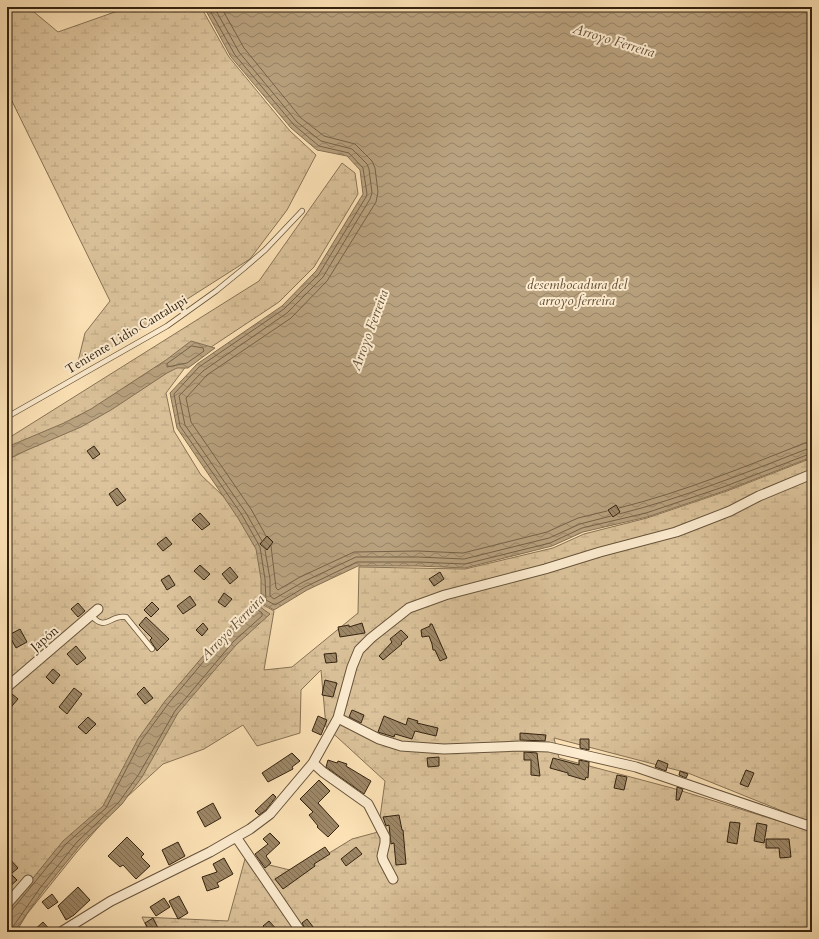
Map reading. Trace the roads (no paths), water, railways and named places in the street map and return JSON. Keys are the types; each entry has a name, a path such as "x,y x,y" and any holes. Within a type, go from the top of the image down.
{"street":[{"path":"65,931 111,901 210,852 250,830 270,814 313,763 338,718 352,667 359,650 371,638 409,608 445,595 676,532 712,518 759,496 812,474"},
{"name":"Japón","path":"7,686 95,612"},
{"path":"338,718 379,739 401,746 444,749 512,746 549,747 636,766 812,827"},
{"path":"313,763 323,772 368,804 385,837 382,856 393,879"},
{"path":"236,837 301,932"},
{"path":"7,904 28,880"}],"lane":[{"name":"Teniente Lidio Cantalupi","path":"7,417 167,326 243,270 265,250 302,211"},
{"path":"95,612 97,622 104,623 121,616 126,617 152,649"}],"water":[{"name":"desembocadura del arroyo ferreira","path":"204,7 812,7 812,457 727,490 647,517 583,532 552,546 465,568 358,566 307,590 274,610 261,602 261,579 256,549 238,518 177,428 170,393 197,364 282,306 316,271 363,194 360,170 347,156 317,150 291,128 231,57"},
{"path":"191,341 215,348 188,368 177,368 167,373 111,410 81,427 7,460 7,447 64,423 91,409 166,360"},
{"name":"Arroyo Ferreira","path":"256,604 270,614 236,645 178,713 142,777 122,804 81,844 43,891 14,932 7,932 7,910 63,841 103,806 138,739 165,701 221,635"}]}
